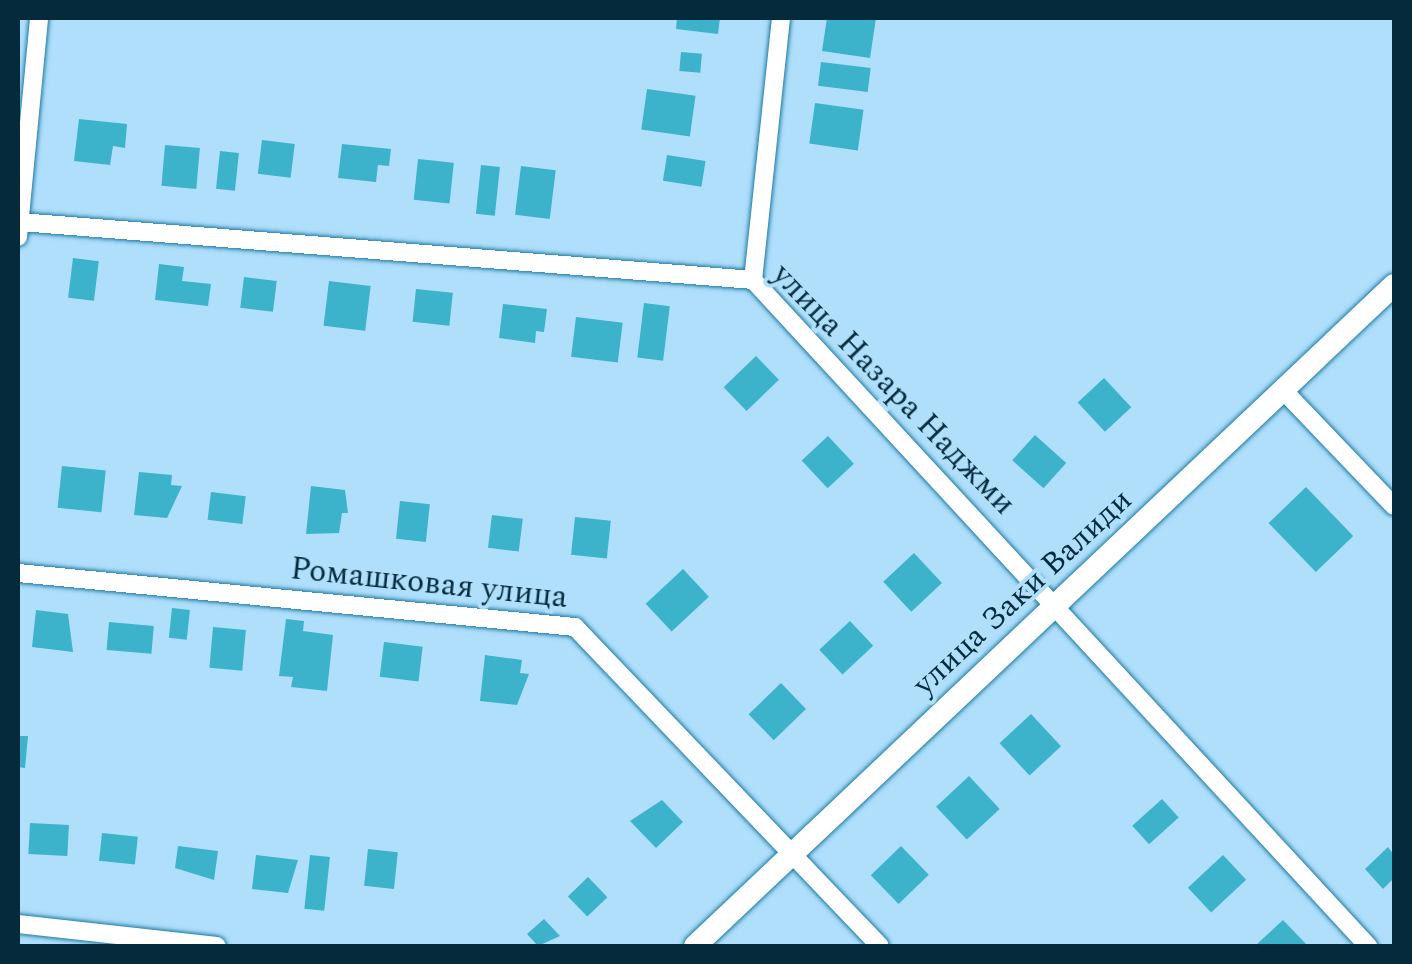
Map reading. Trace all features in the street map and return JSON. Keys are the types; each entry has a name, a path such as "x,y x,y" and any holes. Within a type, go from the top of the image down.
{"street":[{"path":"18,230 39,18"},
{"path":"753,280 780,18"},
{"name":"улица Назара Наджми","path":"18,230 753,280 1368,946"},
{"name":"улица Заки Валиди","path":"696,946 1058,608 1394,285"},
{"path":"1282,389 1394,506"},
{"name":"Ромашковая улица","path":"18,573 575,627 880,946"},
{"path":"18,924 217,946"}],"building":[{"path":"677,18 720,18 718,34 676,29"},
{"path":"827,18 876,18 870,58 822,51"},
{"path":"681,52 702,54 700,73 679,71"},
{"path":"821,62 871,68 868,92 818,86"},
{"path":"647,89 696,96 690,136 641,130"},
{"path":"815,103 864,110 858,150 809,144"},
{"path":"79,119 127,124 125,148 113,146 110,165 74,161"},
{"path":"262,140 295,144 291,178 258,174"},
{"path":"342,144 391,149 389,166 378,165 376,182 338,178"},
{"path":"165,145 200,148 196,189 161,186"},
{"path":"220,151 239,153 235,191 216,189"},
{"path":"667,155 706,161 701,187 663,181"},
{"path":"418,159 454,163 450,204 414,200"},
{"path":"481,165 500,167 495,216 476,214"},
{"path":"521,166 556,170 550,219 515,215"},
{"path":"73,258 99,261 94,301 68,298"},
{"path":"159,264 184,267 182,281 211,284 208,306 155,300"},
{"path":"244,277 277,281 273,312 240,308"},
{"path":"329,281 371,286 365,331 324,326"},
{"path":"416,289 453,293 449,326 413,322"},
{"path":"644,303 670,306 663,361 637,358"},
{"path":"503,304 547,309 544,332 536,331 535,343 499,338"},
{"path":"576,317 623,323 618,362 571,357"},
{"path":"756,356 779,380 747,411 724,387"},
{"path":"1104,378 1131,407 1105,432 1078,403"},
{"path":"1035,435 1066,463 1043,488 1012,460"},
{"path":"828,436 854,464 828,488 802,461"},
{"path":"62,466 106,471 101,512 58,508"},
{"path":"139,472 172,475 171,485 182,486 167,518 134,515"},
{"path":"311,486 345,490 348,513 342,513 339,533 306,534"},
{"path":"1306,487 1353,536 1316,572 1269,523"},
{"path":"211,492 246,496 242,524 208,520"},
{"path":"400,501 430,504 426,542 396,539"},
{"path":"492,515 523,519 519,552 488,548"},
{"path":"575,517 611,521 607,559 571,555"},
{"path":"914,553 942,583 911,612 883,582"},
{"path":"683,569 709,597 672,632 646,604"},
{"path":"172,608 190,610 187,640 169,638"},
{"path":"36,610 68,614 73,652 32,647"},
{"path":"286,619 304,621 303,631 333,635 327,691 291,687 293,677 279,676"},
{"path":"850,621 873,646 842,675 819,650"},
{"path":"109,622 154,626 151,654 107,650"},
{"path":"213,627 246,630 242,671 209,668"},
{"path":"384,642 423,647 418,681 380,677"},
{"path":"485,655 522,660 520,673 529,674 517,705 480,701"},
{"path":"781,683 806,709 774,740 749,714"},
{"path":"1031,714 1061,746 1030,776 1000,743"},
{"path":"18,736 28,736 25,768 18,767"},
{"path":"969,776 1000,809 967,840 936,807"},
{"path":"1162,799 1179,818 1149,844 1132,826"},
{"path":"662,800 683,822 656,848 630,821"},
{"path":"30,823 69,825 67,856 28,854"},
{"path":"102,833 138,837 135,865 99,861"},
{"path":"178,846 218,851 214,880 175,868"},
{"path":"901,846 929,875 899,904 871,875"},
{"path":"1388,847 1394,855 1394,878 1383,889 1365,869"},
{"path":"368,849 398,852 394,889 364,886"},
{"path":"256,855 298,860 288,893 252,889"},
{"path":"310,855 330,857 324,911 304,909"},
{"path":"1223,855 1246,880 1211,913 1188,888"},
{"path":"588,877 607,897 587,917 568,896"},
{"path":"544,919 560,936 538,946 527,934"},
{"path":"1283,920 1308,946 1255,946"}]}
